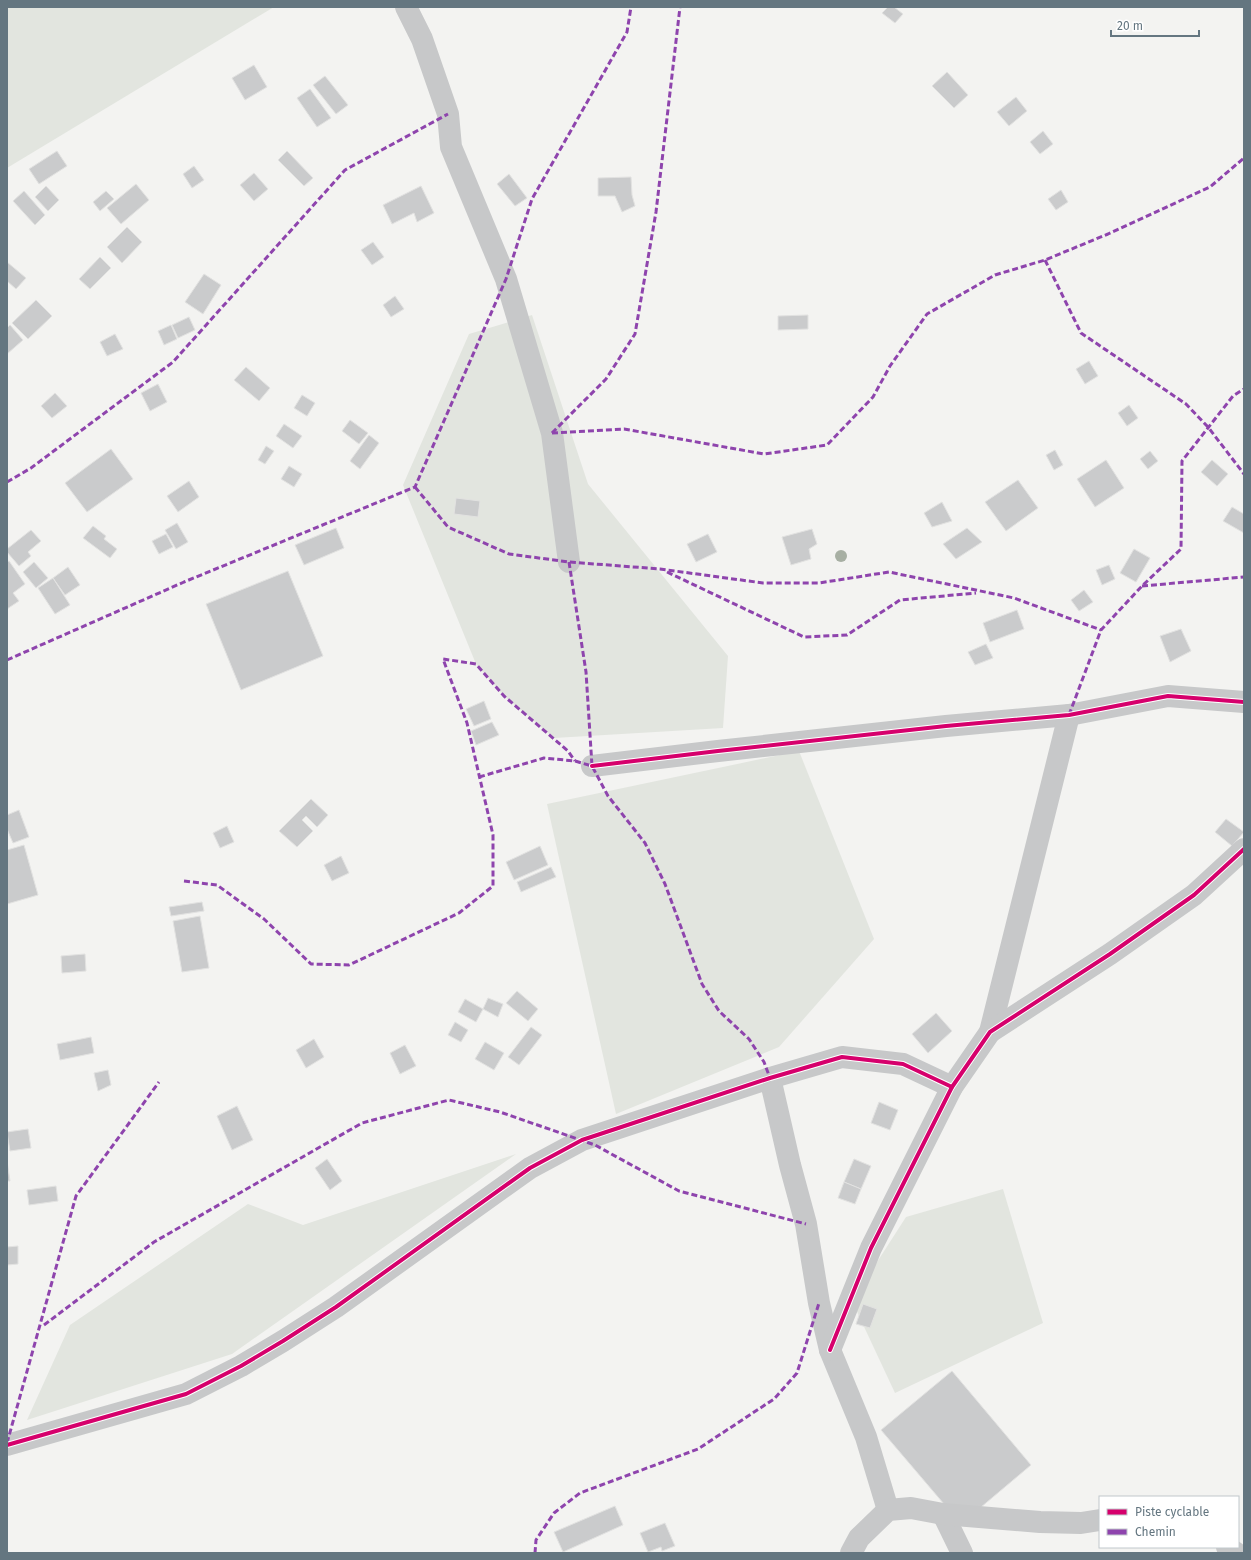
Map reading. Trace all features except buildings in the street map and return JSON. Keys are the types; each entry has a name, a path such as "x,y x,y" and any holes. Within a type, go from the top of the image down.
{"street":[{"path":"406,7 422,39 448,114 451,147 506,279 552,433 569,562"},
{"path":"592,766 946,726 1069,715 1168,696 1244,702"},
{"path":"830,1350 871,1248 952,1087 990,1032 1069,715"},
{"path":"990,1032 1110,954 1194,895 1244,849"},
{"path":"7,1445 186,1394 241,1366 290,1337 336,1307 536,1165 582,1140 770,1078 842,1057 903,1064 952,1087"},
{"path":"770,1078 790,1165 806,1224 819,1303 830,1350 866,1437 888,1510"},
{"path":"851,1553 859,1538 888,1510 911,1508 943,1514 1040,1522 1081,1523 1099,1520"},
{"path":"943,1514 962,1553"}],"shaded area":[{"path":"7,7 274,7 7,168"},
{"path":"532,315 588,484 728,656 723,728 554,738 504,696 476,664 403,485 469,334"},
{"path":"799,751 874,939 779,1047 616,1114 547,804"},
{"path":"516,1154 232,1354 27,1420 70,1325 248,1204 303,1225"},
{"path":"1003,1189 1043,1323 895,1393 852,1301 906,1217"}],"marked path":[{"path":"7,660 184,582 415,487 506,279 532,199 627,32 631,7"},
{"path":"552,433 606,379 635,334 656,212 680,7"},
{"path":"7,482 31,468 173,362 345,170 448,114"},
{"path":"552,433 624,429 764,454 827,445 873,397 890,366 927,314 995,275 1045,260 1108,234 1210,187 1244,158"},
{"path":"1045,260 1081,333 1186,404 1208,427 1244,474"},
{"path":"1069,715 1101,630 1142,586 1181,549 1182,461 1233,396 1244,389"},
{"path":"415,487 448,527 509,554 569,562 660,569 763,583 819,583 889,572 1014,598 1101,630"},
{"path":"569,562 586,672 592,766 608,796 645,843 665,884 702,984 719,1011 749,1039 764,1062 770,1078"},
{"path":"667,572 804,637 847,635 900,600 976,593"},
{"path":"1142,586 1244,577"},
{"path":"184,881 217,885 264,919 311,964 349,965 459,913 493,886 493,835 467,723 443,659 476,664 504,696 568,751 575,761"},
{"path":"479,777 544,758 575,761 592,766"},
{"path":"7,1443 76,1196 159,1082"},
{"path":"44,1325 154,1242 362,1123 449,1100 500,1112 595,1145 679,1191 806,1224"},
{"path":"535,1553 536,1540 554,1513 580,1493 698,1449 774,1399 797,1373 819,1303"}],"cycle path":[{"path":"592,766 946,726 1069,715 1168,696 1244,702"},
{"path":"830,1350 871,1248 952,1087 990,1032 1110,954 1194,895 1244,849"},
{"path":"7,1445 186,1394 241,1366 336,1307 530,1168 582,1140 770,1078 842,1057 903,1064 952,1087"}]}
